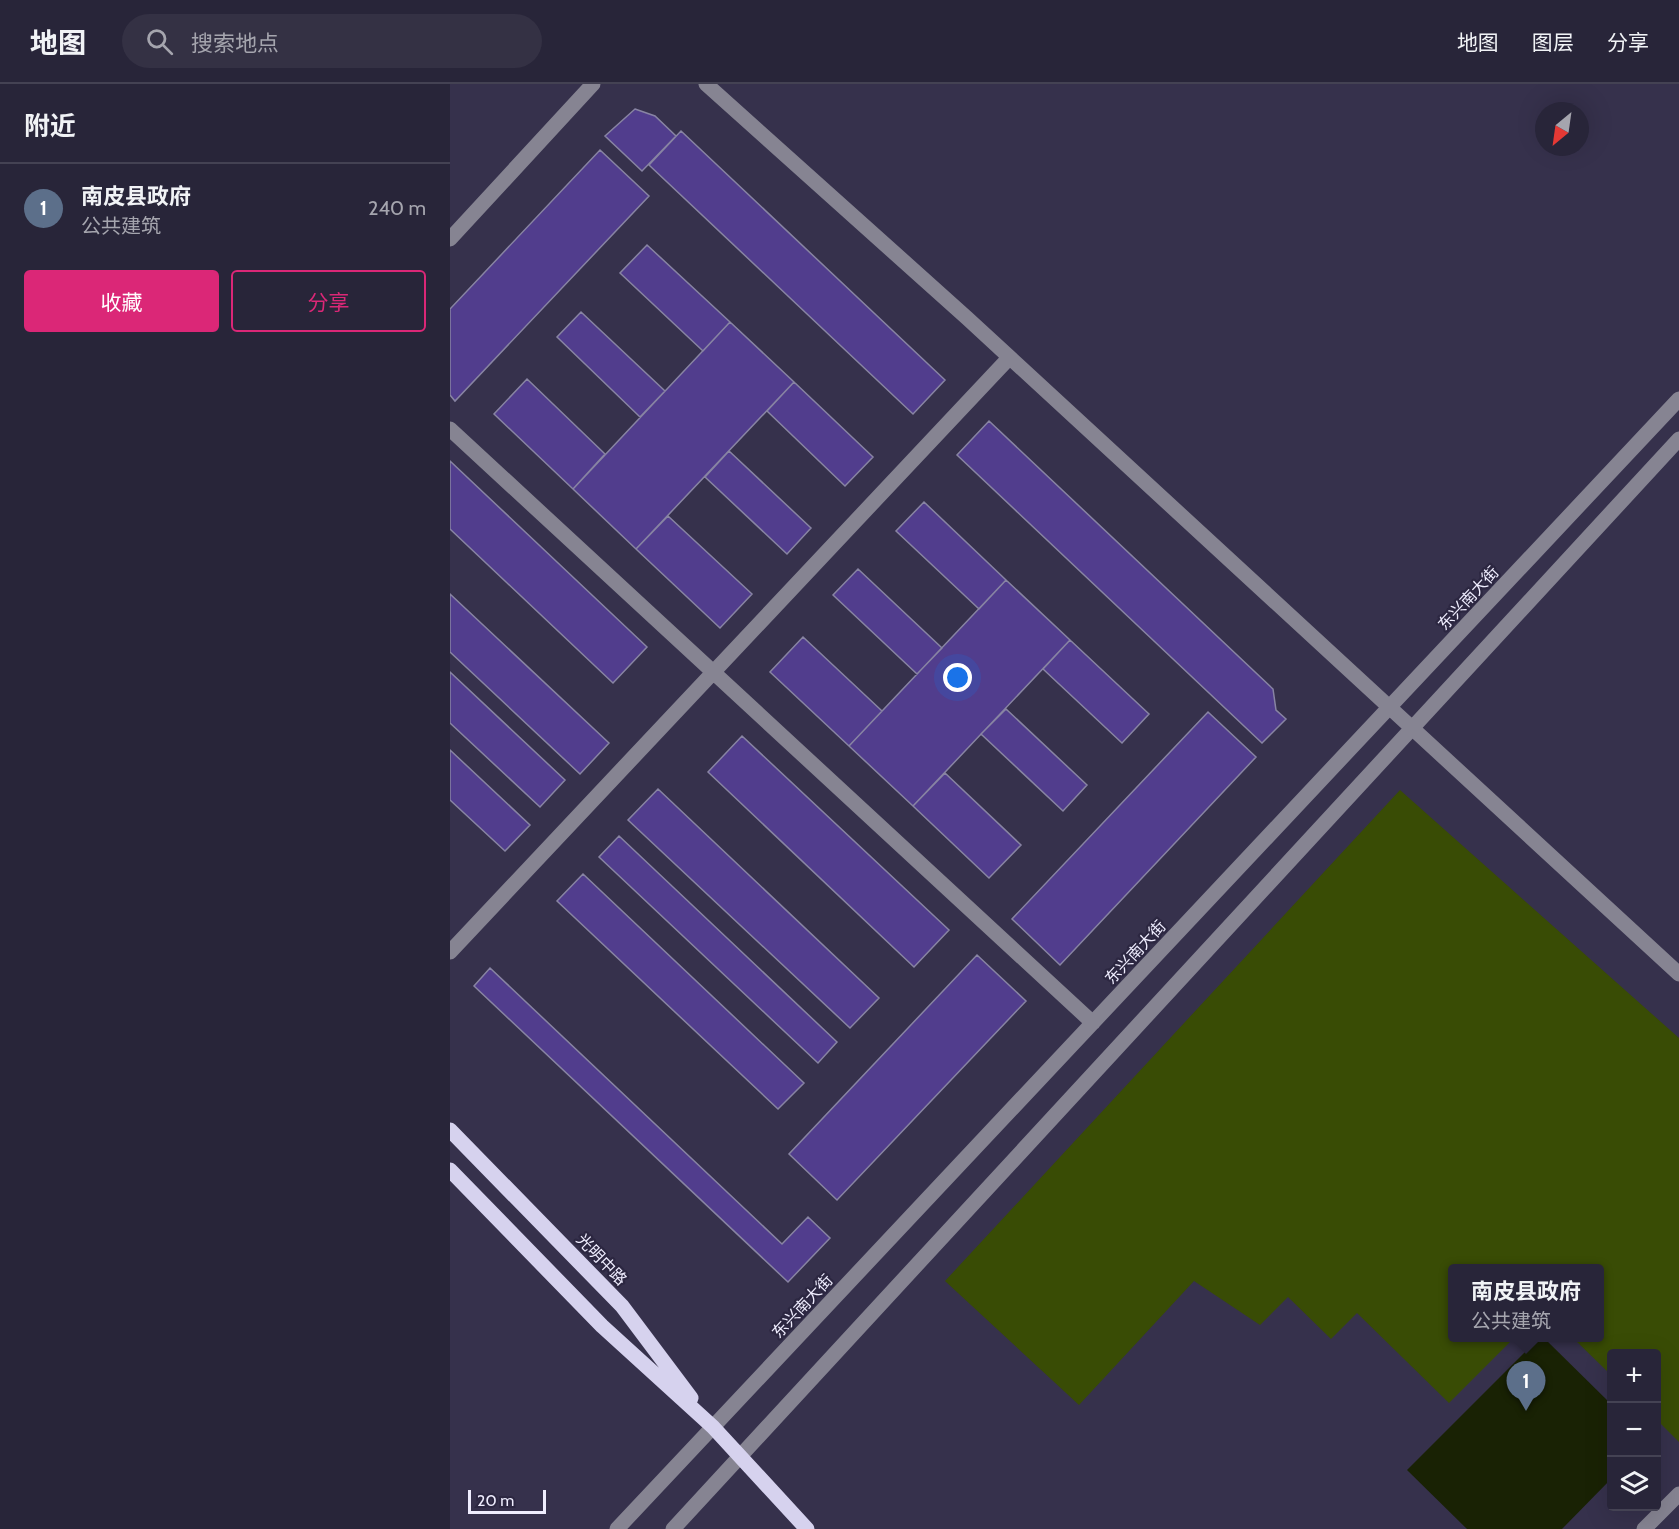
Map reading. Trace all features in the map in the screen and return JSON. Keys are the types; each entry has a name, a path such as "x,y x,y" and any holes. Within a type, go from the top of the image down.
{"main road":[{"name":"光明中路","path":"450,1130 622,1306 713,1427 807,1529"},
{"name":"光明中路","path":"450,1170 602,1326 713,1427"}],"street":[{"path":"450,239 593,84"},
{"path":"706,84 1009,358 1388,709 1679,974"},
{"path":"450,952 1009,358"},
{"name":"东兴南大街","path":"617,1529 1679,399"},
{"path":"450,429 1094,1023"},
{"path":"673,1529 1679,439"},
{"path":"1644,1529 1679,1494"}],"green space":[{"path":"1400,790 1679,1038 1679,1442 1661,1424 1661,1349 1607,1349 1607,1371 1577,1342 1604,1342 1604,1264 1448,1264 1448,1342 1510,1342 1449,1403 1357,1313 1331,1339 1288,1297 1260,1325 1194,1281 1079,1405 945,1281"}],"shaded area":[{"path":"1535,1342 1548,1342 1607,1400 1607,1483 1562,1529 1467,1529 1407,1470"}],"building":[{"path":"635,109 655,116 676,136 642,171 605,136"},
{"path":"681,131 945,380 913,414 649,165"},
{"path":"600,150 649,196 455,401 450,395 450,309"},
{"path":"647,245 730,322 703,351 620,273"},
{"path":"581,312 665,391 640,417 557,337"},
{"path":"730,322 794,382 636,549 573,489"},
{"path":"527,379 605,454 573,489 494,414"},
{"path":"794,382 873,457 845,486 767,411"},
{"path":"989,421 1273,689 1276,710 1286,719 1262,743 957,455"},
{"path":"729,451 811,528 787,554 705,477"},
{"path":"450,461 647,647 613,683 450,529"},
{"path":"924,502 1006,580 979,609 896,531"},
{"path":"668,516 752,594 720,628 636,549"},
{"path":"858,569 942,648 917,674 833,595"},
{"path":"1006,580 1070,640 913,806 849,746"},
{"path":"450,594 609,743 580,774 450,652"},
{"path":"803,637 882,711 849,746 770,672"},
{"path":"1070,640 1149,714 1122,743 1043,669"},
{"path":"450,672 565,780 540,807 450,723"},
{"path":"1006,709 1087,785 1063,811 981,734"},
{"path":"1208,712 1256,757 1060,965 1012,919"},
{"path":"742,736 949,930 914,967 708,772"},
{"path":"450,750 530,825 505,851 450,800"},
{"path":"945,773 1021,845 989,878 913,806"},
{"path":"658,789 879,998 850,1028 628,820"},
{"path":"619,836 837,1042 818,1063 599,857"},
{"path":"583,874 804,1083 778,1109 557,901"},
{"path":"977,955 1026,1001 837,1200 789,1154"},
{"path":"490,968 782,1244 808,1217 830,1238 788,1282 474,986"}],"place":[{"name":"南皮县政府","path":"1526,1411"}]}
